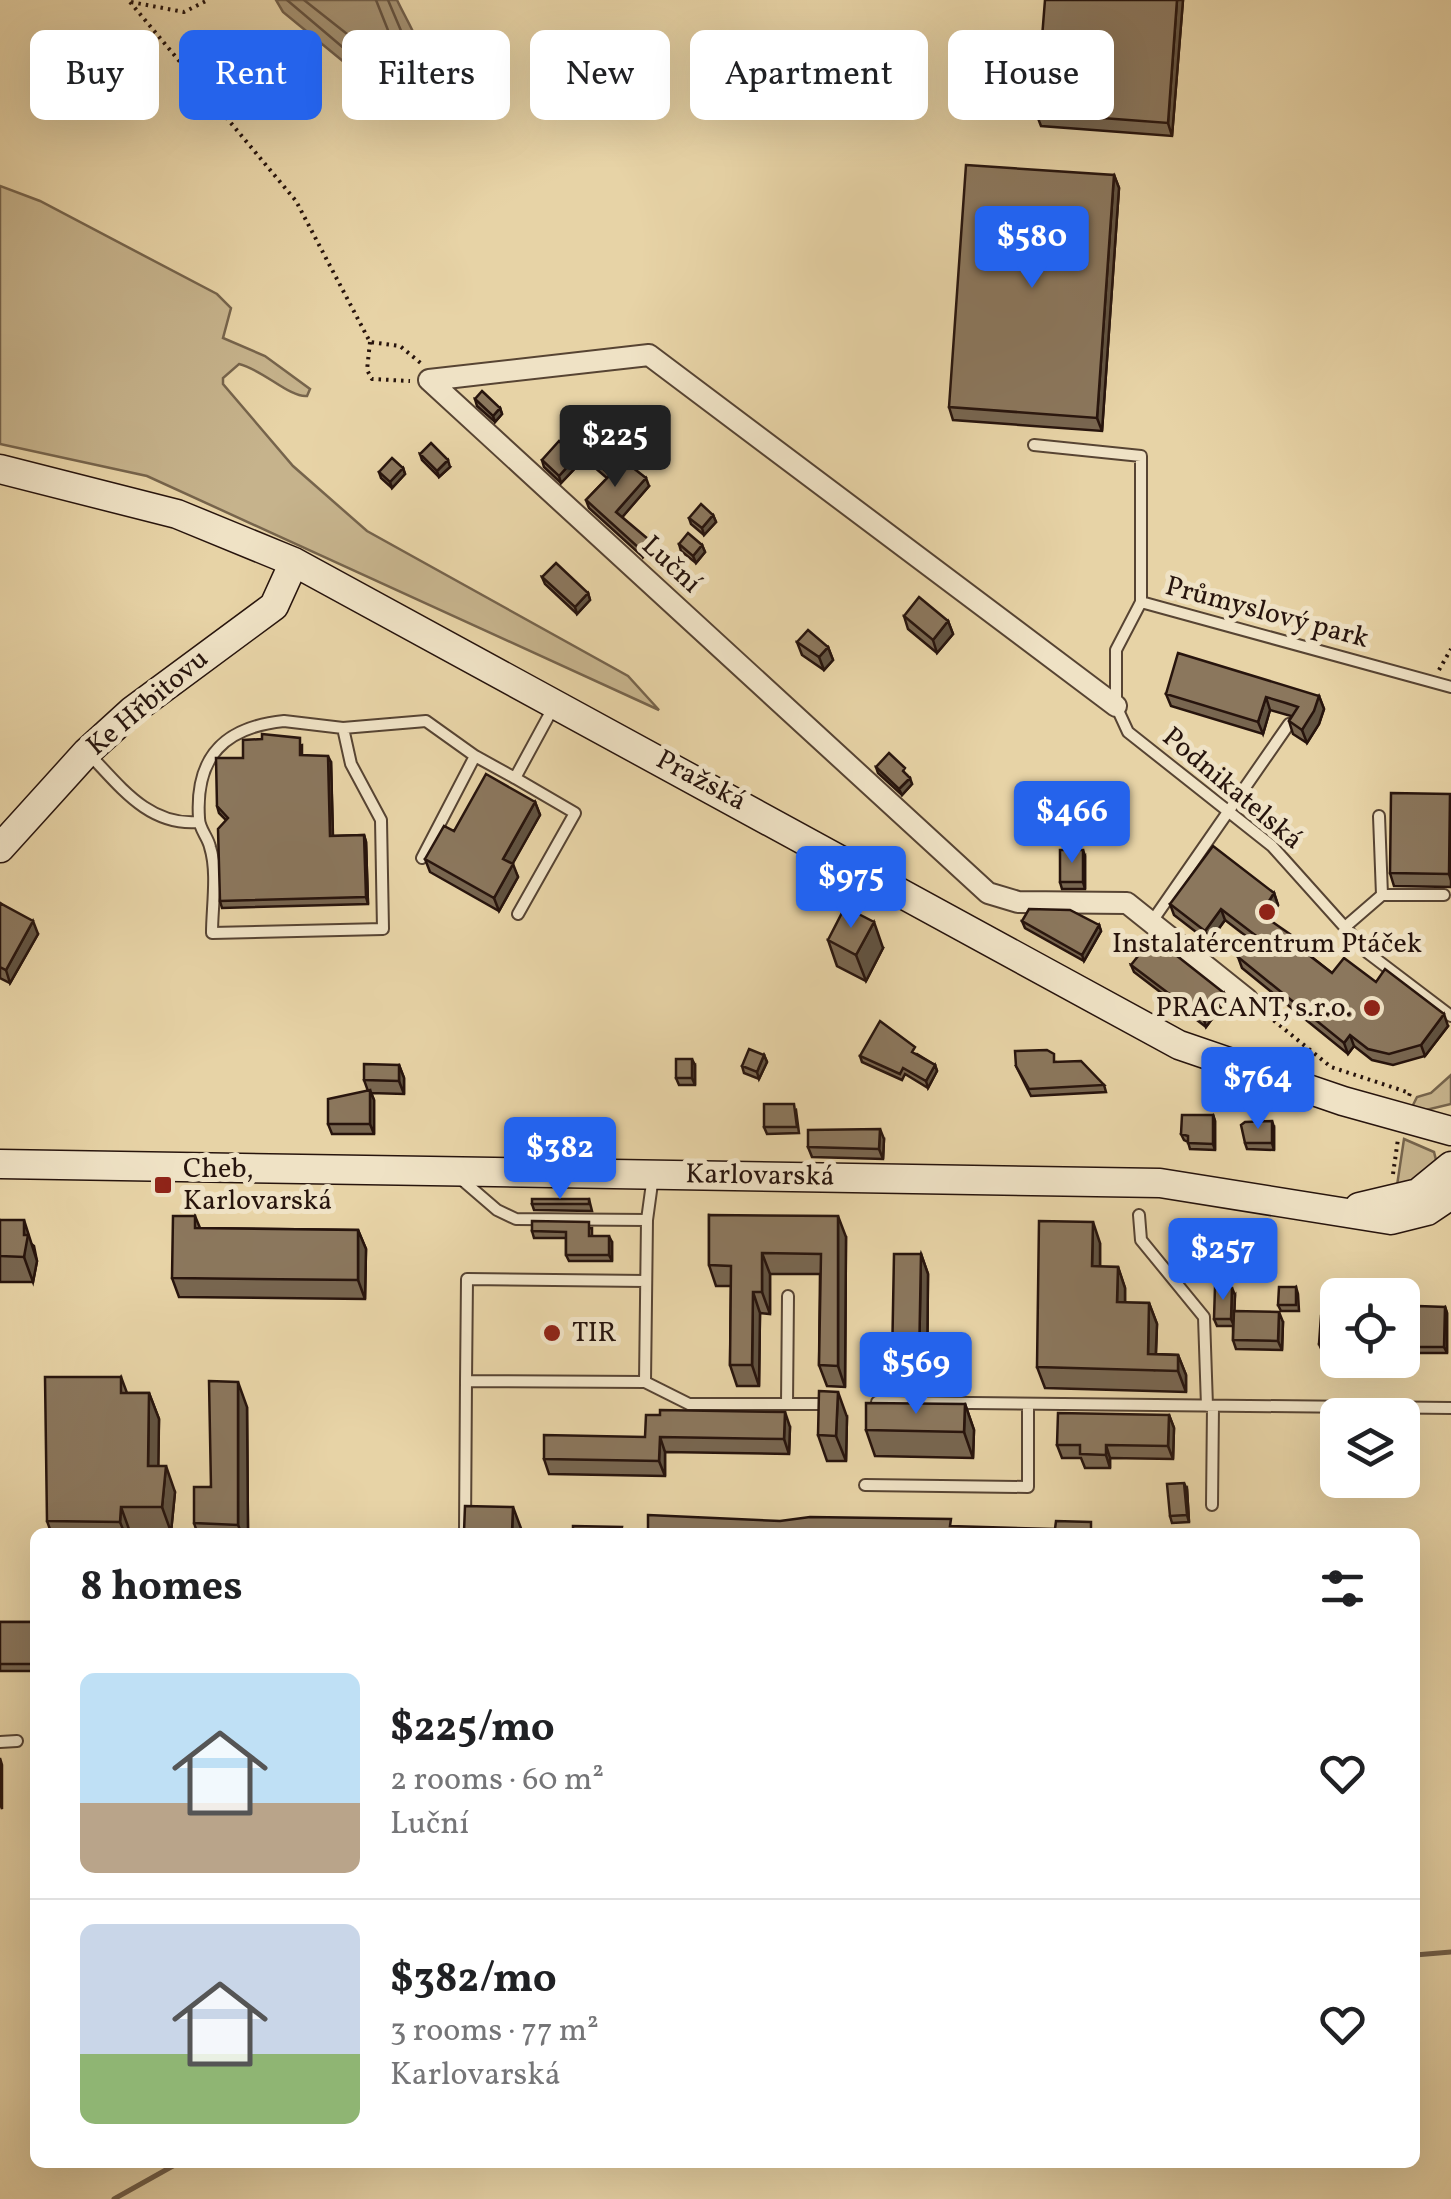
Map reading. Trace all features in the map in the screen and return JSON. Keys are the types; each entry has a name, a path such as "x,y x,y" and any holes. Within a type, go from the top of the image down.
{"main road":[{"name":"Pražská","path":"0,468 177,514 294,562 1179,1045 1451,1132"},
{"name":"Ke Hřbitovu","path":"0,848 87,752 175,676 274,606 294,562"},
{"name":"Karlovarská","path":"0,1164 1160,1182 1402,1219 1451,1195"},
{"path":"1322,1208 1366,1206 1406,1197 1430,1187 1451,1166"}],"street":[{"path":"429,380 648,355 1116,706"},
{"name":"Luční","path":"429,380 988,894 1018,902 1127,903 1247,999"}],"lane":[{"name":"Průmyslový park","path":"1034,445 1140,456 1141,602 1451,686"},
{"path":"1116,706 1116,650 1141,602"},
{"path":"515,778 556,702"},
{"name":"Podnikatelská","path":"1116,706 1128,732 1272,846 1368,953 1451,1016"},
{"path":"343,728 351,764 382,820 383,930 212,933 211,848 198,822 201,782 226,737 250,724 284,721 343,728 426,722 475,756 575,813 518,914"},
{"path":"1153,920 1289,724"},
{"path":"87,752 142,808 176,824 198,822"},
{"path":"422,858 475,756"},
{"path":"1379,816 1382,895"},
{"path":"1345,927 1382,895 1444,895"},
{"path":"452,1172 497,1210 516,1220 647,1220"},
{"path":"645,1382 647,1220 654,1175"},
{"path":"1138,1215 1140,1240 1204,1316 1212,1505"},
{"path":"465,1528 467,1279 646,1280"},
{"path":"787,1404 788,1296"},
{"path":"466,1381 645,1382 689,1404 842,1404"},
{"path":"877,1402 1451,1408"},
{"path":"865,1485 1028,1487 1028,1404"},
{"path":"0,1742 17,1741"}],"path":[{"path":"130,1 184,12 208,0"},
{"path":"130,1 296,201 370,342 367,370 377,382 429,380 420,358 400,346 370,342"},
{"path":"1436,682 1451,648"},
{"path":"1247,999 1331,1067 1410,1093 1403,1118"}],"shaded area":[{"path":"0,186 40,201 217,294 231,308 223,338 265,356 310,389 307,396 300,395 239,364 223,378 223,384 293,466 367,531 628,676 659,710 147,476 0,444"},
{"path":"1451,1075 1451,1104 1426,1110 1412,1107 1417,1097 1431,1093"},
{"path":"1404,1139 1434,1152 1437,1164 1396,1192"}],"water":[{"path":"276,0 397,0 412,30 342,30 342,60 322,44 322,30 305,30 283,12"}],"building":[{"path":"1045,0 1177,0 1168,123 1114,119 1114,30 1043,30"},
{"path":"966,165 1114,175 1097,418 949,407"},
{"path":"482,391 500,408 493,416 475,399"},
{"path":"596,439 646,478 616,512 648,539 640,549 586,500 610,475 584,452"},
{"path":"559,441 576,457 559,476 542,460"},
{"path":"431,443 448,460 437,471 420,454"},
{"path":"392,458 403,468 390,482 379,472"},
{"path":"701,504 713,515 702,528 689,518"},
{"path":"688,533 702,545 693,556 679,544"},
{"path":"556,563 588,593 575,607 542,577"},
{"path":"919,597 948,621 933,640 904,616"},
{"path":"808,630 828,647 819,657 797,642"},
{"path":"1178,653 1319,696 1314,711 1302,730 1289,721 1298,707 1266,697 1258,722 1166,694"},
{"path":"262,734 300,738 300,755 328,756 330,836 364,835 366,897 220,901 218,829 228,818 217,806 216,758 243,758 243,740 262,739"},
{"path":"889,753 910,778 899,789 876,767"},
{"path":"486,774 535,802 503,859 513,864 494,898 425,859 444,826 454,831"},
{"path":"1391,793 1450,794 1449,874 1390,873"},
{"path":"1213,846 1274,893 1261,914 1300,941 1297,946 1332,973 1344,958 1376,982 1385,969 1444,1014 1421,1045 1389,1054 1368,1049 1350,1035 1344,1043 1238,957 1255,935 1221,909 1205,931 1170,904"},
{"path":"1060,850 1083,850 1083,882 1060,882"},
{"path":"0,903 33,921 6,970 0,967"},
{"path":"845,907 874,922 856,955 828,940"},
{"path":"1029,909 1070,910 1099,925 1082,955 1022,921"},
{"path":"1153,937 1224,993 1204,1020 1131,965"},
{"path":"880,1021 915,1047 912,1052 935,1065 926,1081 903,1068 900,1074 860,1056"},
{"path":"749,1049 764,1055 757,1072 742,1066"},
{"path":"1047,1050 1054,1054 1054,1062 1081,1061 1104,1085 1029,1089 1016,1066 1015,1051"},
{"path":"676,1059 692,1059 692,1078 676,1078"},
{"path":"364,1064 399,1065 399,1081 364,1080"},
{"path":"370,1090 370,1124 328,1124 328,1099"},
{"path":"764,1104 794,1104 797,1127 764,1127"},
{"path":"1182,1115 1213,1115 1213,1144 1188,1143 1188,1136 1181,1134"},
{"path":"1272,1121 1272,1143 1245,1143 1241,1125"},
{"path":"880,1129 879,1149 808,1147 808,1130"},
{"path":"532,1199 589,1199 589,1204 532,1204"},
{"path":"709,1215 838,1216 838,1366 819,1365 821,1254 762,1253 762,1292 753,1292 752,1365 730,1365 731,1266 709,1265"},
{"path":"173,1216 195,1216 195,1228 358,1230 358,1280 172,1278"},
{"path":"0,1220 24,1220 24,1235 28,1235 24,1257 0,1256"},
{"path":"532,1221 589,1222 589,1236 609,1236 609,1255 566,1255 566,1232 532,1231"},
{"path":"1039,1221 1093,1222 1092,1266 1118,1267 1117,1302 1149,1303 1148,1354 1178,1355 1178,1371 1037,1367"},
{"path":"894,1254 921,1254 919,1363 892,1362"},
{"path":"1215,1287 1232,1288 1231,1319 1214,1319"},
{"path":"1279,1287 1296,1287 1296,1305 1278,1305"},
{"path":"1420,1306 1445,1307 1444,1347 1420,1347"},
{"path":"1234,1311 1279,1312 1278,1341 1233,1340"},
{"path":"45,1377 121,1377 121,1393 149,1393 148,1466 166,1466 162,1507 121,1507 120,1522 47,1521"},
{"path":"209,1381 238,1382 238,1525 194,1523 194,1487 211,1487"},
{"path":"819,1391 838,1392 836,1436 818,1435"},
{"path":"866,1403 965,1404 964,1432 866,1430"},
{"path":"660,1410 785,1412 784,1439 660,1437 659,1461 544,1459 544,1435 645,1437 646,1415 660,1415"},
{"path":"1058,1413 1169,1415 1168,1446 1106,1445 1106,1455 1080,1454 1080,1445 1057,1445"},
{"path":"1184,1483 1187,1515 1170,1516 1167,1484"},
{"path":"465,1506 513,1507 512,1528 464,1528"},
{"path":"648,1515 780,1521 810,1517 951,1519 950,1526 1020,1528 648,1528"},
{"path":"1056,1521 1091,1522 1091,1528 1055,1528"},
{"path":"573,1526 622,1527 622,1528"},
{"path":"0,1622 30,1622 30,1664 0,1664"}],"waterway":[{"path":"1420,1955 1451,1952"},
{"path":"114,2199 169,2168"}],"place":[{"name":"Instalatércentrum Ptáček","path":"1267,912"},
{"name":"PRACANT, s.r.o.","path":"1372,1008"},
{"name":"Cheb, Karlovarská","path":"163,1185"},
{"name":"TIR","path":"552,1333"}]}
